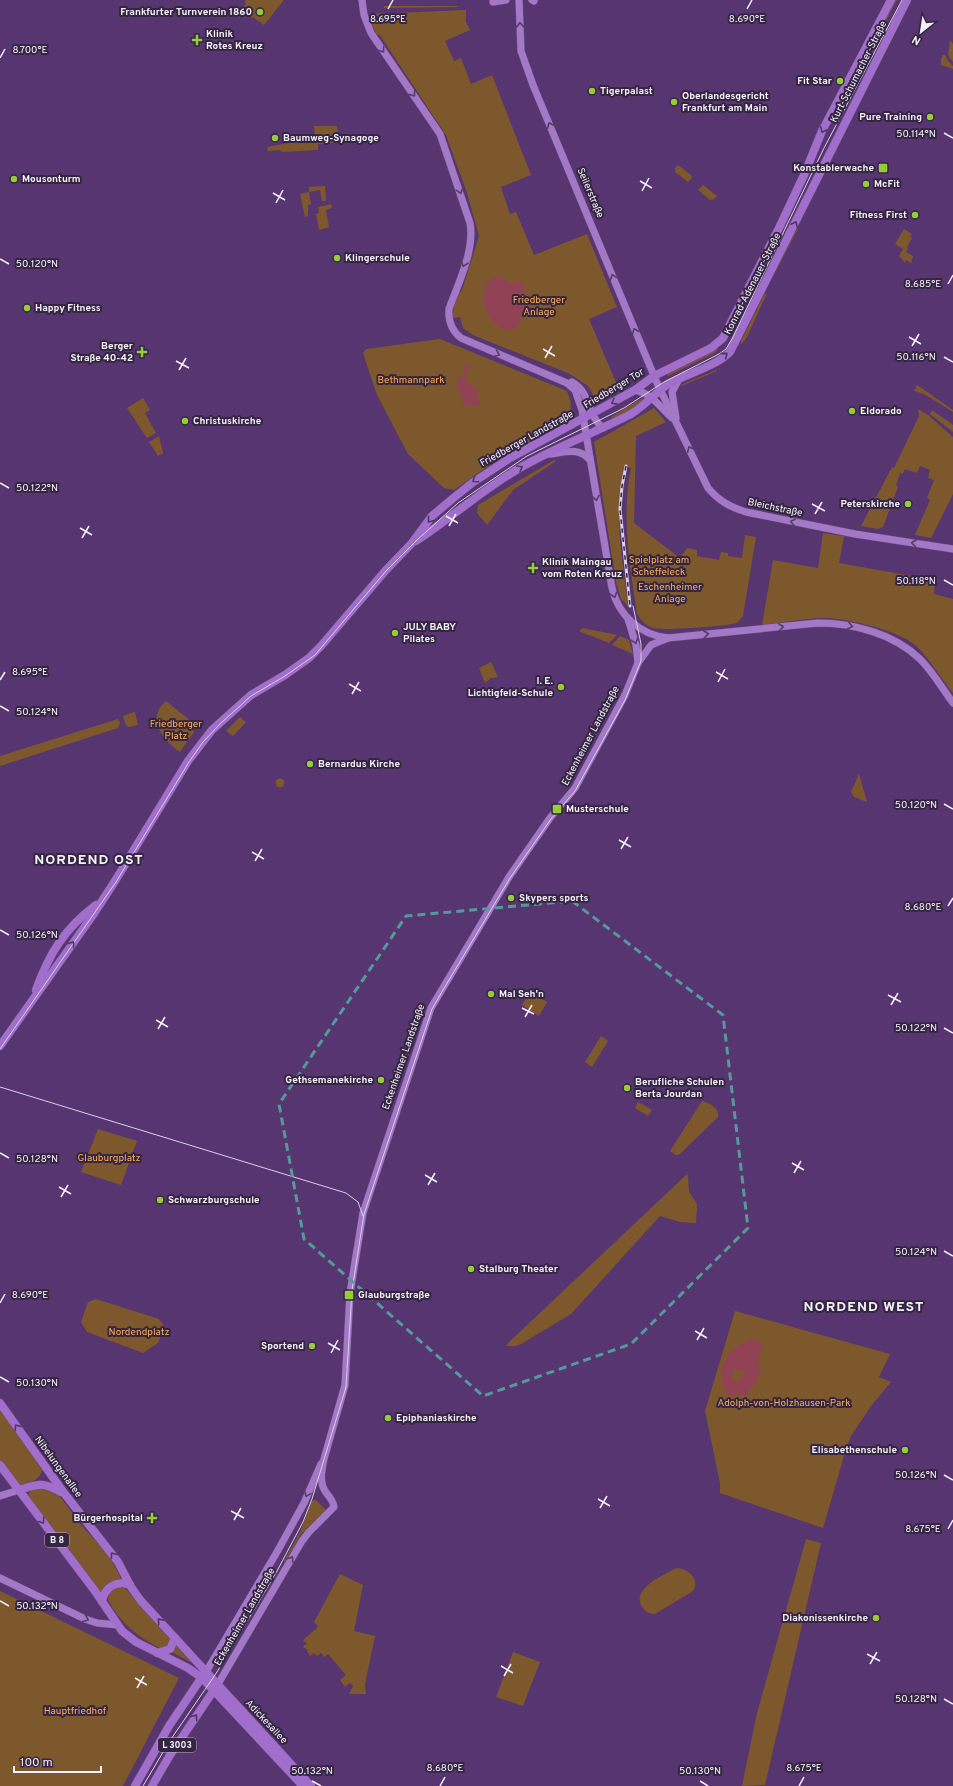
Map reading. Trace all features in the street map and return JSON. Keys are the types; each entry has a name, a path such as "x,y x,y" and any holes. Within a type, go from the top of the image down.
{"main road":[{"path":"362,0 364,14 371,33 440,134 470,223 471,234 469,249 449,310 448,316 452,329 462,338 558,379 570,385 575,390 584,419 613,594 620,609 628,619 644,631 658,637 668,638 811,624 831,623 860,628 890,638 911,651 929,670 953,703"},
{"path":"493,2 506,0"},
{"name":"Seilerstraße","path":"519,0 518,11 521,51 524,60 660,390"},
{"name":"Kurt-Schumacher-Straße","path":"816,146 843,90 892,0"},
{"name":"Kurt-Schumacher-Straße","path":"829,153 907,1"},
{"name":"Konrad-Adenauer-Straße","path":"654,377 711,348 723,338 802,180 816,146"},
{"name":"Konrad-Adenauer-Straße","path":"660,390 719,360 732,349 829,153"},
{"path":"652,398 655,387 654,377"},
{"name":"Friedberger Tor","path":"584,419 635,390 654,377"},
{"path":"558,379 572,382 580,388 585,395 592,414 599,425 603,428"},
{"path":"677,422 672,392 679,379"},
{"path":"635,390 642,391 652,398 677,422"},
{"path":"586,436 637,410 660,390"},
{"name":"Bleichstraße","path":"660,390 708,488 720,501 734,508 770,518 855,534 953,549"},
{"name":"Friedberger Landstraße","path":"0,1046 102,901 194,751 212,730 236,706 251,695 285,675 305,668 313,662 321,646 386,570 412,543 432,516 472,483 510,458 584,419"},
{"name":"Friedberger Landstraße","path":"412,543 440,525 496,483 543,455 586,436"},
{"path":"543,455 574,450 583,454 590,460"},
{"name":"Eckenheimer Landstraße","path":"628,619 636,645 638,664"},
{"name":"Eckenheimer Landstraße","path":"135,1786 169,1726 204,1675 277,1552 304,1503 324,1459 345,1385 350,1293 358,1236 366,1201 431,1008 509,877 550,818 575,788 625,695 638,664 651,645 668,638"},
{"name":"Nibelungenallee","path":"0,1403 64,1493 118,1562 130,1585 141,1601 175,1638 204,1675"},
{"name":"Eckenheimer Landstraße","path":"152,1786 170,1755 216,1687 302,1541 334,1507 322,1481 324,1459"},
{"name":"B 8","path":"0,1465 127,1636 157,1653 204,1675"},
{"path":"0,1496 42,1483 64,1493"},
{"path":"0,1578 85,1619 97,1623 118,1625"},
{"path":"102,1601 105,1592 112,1586 119,1583 130,1585"},
{"path":"157,1653 170,1649 175,1638"},
{"name":"Adickesallee","path":"204,1675 311,1786"},
{"name":"Adickesallee","path":"216,1687 303,1786"}],"highlighted area":[{"path":"572,901 723,1015 748,1228 631,1344 483,1396 304,1239 279,1104 406,916"}],"green space":[{"name":"Frankfurter Turnverein 1860","path":"246,0 284,0 264,25 253,17 252,18 242,9 246,3 244,3"},
{"path":"894,0 897,0 851,86 849,85"},
{"path":"384,6 457,6 458,7 384,8"},
{"name":"Friedberger Anlage","path":"466,10 466,22 470,30 445,41 454,61 461,58 471,84 492,75 531,175 501,187 510,214 516,212 534,255 587,234 617,307 589,319 618,387 596,400 588,386 570,374 473,335 463,328 460,317 453,318 456,299 462,290 479,236 467,193 446,135 379,34 377,35 370,21 370,14"},
{"path":"950,40 953,44 953,62 948,55"},
{"path":"943,55 945,55 953,66 953,69 941,65"},
{"path":"314,126 337,126 339,142 318,144 318,150 282,152 279,150 268,151 267,147 315,138"},
{"path":"678,165 691,175 692,178 688,182 675,172 675,168"},
{"path":"703,185 717,196 714,199 710,200 698,190"},
{"path":"325,186 326,201 322,201 320,190 309,192 309,187"},
{"path":"309,192 311,204 308,205 308,216 305,217 300,194"},
{"path":"331,204 332,208 326,210 329,227 319,230 316,214 319,213 318,207"},
{"path":"797,229 798,229 770,283"},
{"path":"904,229 912,234 910,236 912,238 906,252 913,256 911,263 906,260 905,263 899,256 903,249 895,244"},
{"path":"767,293 747,337 741,345 741,341 764,295"},
{"name":"Bethmannpark","path":"440,339 567,391 571,403 570,413 554,428 501,457 454,490 444,488 408,454 377,395 363,353 366,349"},
{"path":"718,348 716,352 668,376 666,373"},
{"path":"716,370 717,371 679,387 685,383"},
{"path":"917,385 953,410 953,412 924,394 914,391"},
{"path":"143,398 150,410 145,413 156,433 147,438 127,408"},
{"path":"642,398 643,399 633,408 613,420 611,417"},
{"name":"Eschenheimer Anlage","path":"654,408 666,422 636,436 634,523 680,558 687,548 697,550 697,556 719,560 721,552 728,553 728,556 742,558 745,535 756,537 743,616 737,623 695,628 659,629 648,626 637,614 627,523 628,486 631,468 625,466 619,500 619,518 621,553 628,606 621,599 616,582 594,442"},
{"path":"918,409 928,415 953,437 953,494 931,538 915,535 930,500 927,498 934,480 928,478 930,470 920,466 917,473 905,469 903,474 900,473 896,485 898,487 883,527 878,529 861,526 892,467 894,468 919,416"},
{"path":"932,410 953,425 953,432 930,414"},
{"path":"159,436 163,453 158,456 149,442"},
{"path":"554,460 556,461 513,490 487,525 477,513 478,505"},
{"path":"823,533 844,536 839,563 935,580 934,594 953,599 953,693 920,649 907,640 885,630 860,623 826,618 762,625 773,560 818,568"},
{"path":"583,628 617,635 609,643 579,631"},
{"path":"620,636 629,640 633,654 612,645"},
{"path":"491,662 498,677 491,678 485,683 479,668"},
{"name":"Friedberger Platz","path":"166,701 192,722 191,726 194,732 180,752 163,736 157,722 157,715 160,708"},
{"path":"134,712 138,725 128,727 126,726 123,716"},
{"path":"240,717 246,722 233,736 226,731"},
{"path":"118,719 120,723 118,728 0,766 0,756"},
{"path":"859,774 867,802 854,797 851,792"},
{"path":"278,779 282,779 284,783 282,787 278,787 276,785 276,781"},
{"path":"530,992 547,1002 539,1016 522,1005"},
{"path":"601,1036 608,1041 592,1067 585,1062"},
{"path":"702,1101 716,1109 718,1117 680,1154 676,1155 670,1151"},
{"path":"638,1102 652,1110 648,1116 635,1108"},
{"name":"Glauburgplatz","path":"98,1129 137,1141 121,1185 81,1172"},
{"path":"688,1174 689,1192 697,1204 696,1223 680,1222 660,1216 571,1314 521,1344 516,1346 506,1345 685,1176"},
{"name":"Nordendplatz","path":"96,1299 159,1319 164,1326 158,1343 143,1353 87,1332 81,1322 88,1302"},
{"name":"Adolph-von-Holzhausen-Park","path":"735,1311 890,1354 879,1377 891,1382 871,1406 851,1436 823,1528 720,1493 720,1483 705,1411"},
{"path":"0,1407 42,1470 36,1479 29,1483 18,1485 0,1462"},
{"path":"43,1487 58,1494 82,1526 108,1554 122,1580 115,1580 109,1583 102,1595 27,1496 32,1489"},
{"path":"316,1500 326,1510 301,1534 285,1562 284,1561 300,1532 312,1501"},
{"path":"806,1539 821,1543 765,1785 742,1786 757,1713"},
{"path":"676,1568 685,1570 692,1575 695,1583 693,1591 655,1614 651,1614 646,1611 642,1607 640,1600 644,1588"},
{"path":"340,1574 363,1585 354,1631 375,1636 365,1684 366,1694 349,1694 353,1686 350,1683 345,1687 340,1680 346,1675 328,1654 324,1657 321,1653 317,1656 314,1653 310,1656 307,1651 308,1650 303,1647 307,1643 303,1641 304,1639 318,1627 314,1622"},
{"path":"124,1587 170,1639 171,1644 162,1649 154,1645 138,1635 118,1616 108,1600 109,1593 114,1588"},
{"name":"Hauptfriedhof","path":"0,1591 179,1678 123,1786 0,1786"},
{"path":"176,1646 191,1661 190,1662 172,1652"},
{"path":"513,1652 540,1662 523,1706 496,1697"}],"shaded area":[{"path":"500,276 511,284 521,280 531,310 522,313 519,324 514,329 506,330 499,326 492,320 486,311 484,300 486,286 492,278"},
{"path":"463,362 473,369 468,368 466,380 477,389 479,405 468,405 464,408 463,398 456,387 458,377 463,376 465,367 462,363"},
{"path":"751,1339 758,1341 763,1345 758,1360 760,1370 756,1383 745,1395 740,1396 737,1392 734,1396 726,1394 722,1382 722,1367 728,1355 744,1342","holes":["735,1368 743,1371 738,1383 731,1380"]}],"tram line":[{"path":"0,1049 116,882 189,762 203,742 221,723 251,696 285,676 315,655 386,571 417,540 458,503 527,456 624,408 664,382 726,349 823,150 902,0"},
{"path":"143,1786 169,1742 217,1672 277,1571 303,1522 312,1499 346,1387 352,1290 364,1214 432,1009 510,878 551,819 575,791 625,700 641,661 641,644 633,606"},
{"path":"0,1087 346,1193 358,1202 363,1216"}],"railway":[{"path":"626,466 620,509 630,606"}],"place":[{"name":"Frankfurter Turnverein 1860","path":"260,12"},
{"name":"Klinik Rotes Kreuz","path":"197,40"},
{"name":"Fit Star","path":"840,81"},
{"name":"Tigerpalast","path":"592,91"},
{"name":"Oberlandesgericht Frankfurt am Main","path":"674,102"},
{"name":"Pure Training","path":"930,117"},
{"name":"Baumweg-Synagoge","path":"275,138"},
{"name":"Konstablerwache","path":"883,168"},
{"name":"Mousonturm","path":"14,179"},
{"name":"McFit","path":"866,184"},
{"name":"Fitness First","path":"915,215"},
{"name":"Klingerschule","path":"337,258"},
{"name":"Happy Fitness","path":"27,308"},
{"name":"Berger Straße 40-42","path":"142,352"},
{"name":"Eldorado","path":"852,411"},
{"name":"Christuskirche","path":"185,421"},
{"name":"Peterskirche","path":"908,504"},
{"name":"Klinik Maingau vom Roten Kreuz","path":"533,568"},
{"name":"JULY BABY Pilates","path":"395,633"},
{"name":"I. E. Lichtigfeld-Schule","path":"561,687"},
{"name":"Bernardus Kirche","path":"310,764"},
{"name":"Musterschule","path":"557,809"},
{"name":"Skypers sports","path":"511,898"},
{"name":"Mal Seh'n","path":"491,994"},
{"name":"Gethsemanekirche","path":"381,1080"},
{"name":"Berufliche Schulen Berta Jourdan","path":"627,1088"},
{"name":"Schwarzburgschule","path":"160,1200"},
{"name":"Stalburg Theater","path":"471,1269"},
{"name":"Glauburgstraße","path":"349,1295"},
{"name":"Sportend","path":"312,1346"},
{"name":"Epiphaniaskirche","path":"388,1418"},
{"name":"Elisabethenschule","path":"905,1450"},
{"name":"Bürgerhospital","path":"152,1518"},
{"name":"Diakonissenkirche","path":"876,1618"}],"district":[{"name":"NORDEND OST","path":"89,860"},
{"name":"NORDEND WEST","path":"864,1307"}],"park label":[{"name":"Spielplatz am Scheffeleck","path":"659,566"}]}
